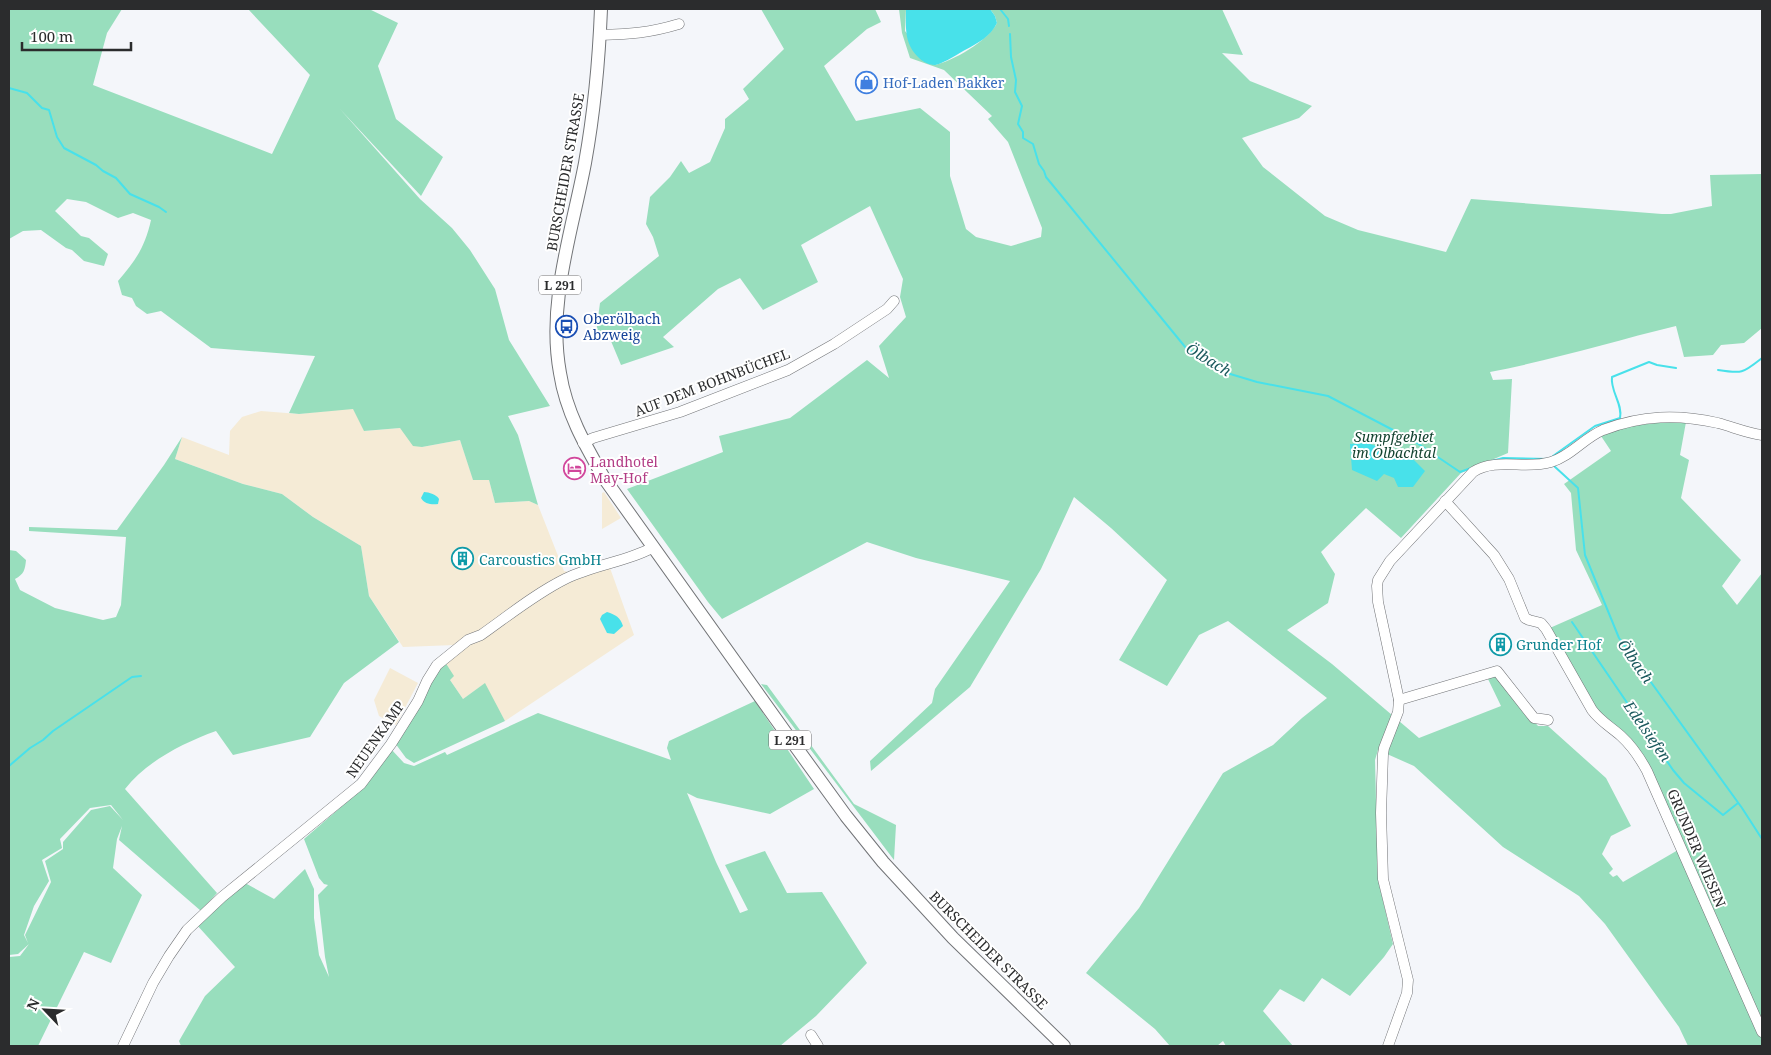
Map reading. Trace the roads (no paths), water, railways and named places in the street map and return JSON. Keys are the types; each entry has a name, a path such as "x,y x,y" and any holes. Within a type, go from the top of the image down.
{"main road":[{"name":"BURSCHEIDER STRASSE","path":"601,9 589,139 562,272 557,326 558,360 563,386 568,405 583,443 604,478 652,548 846,816 893,874 953,938 1064,1046"}],"street":[{"path":"600,35 636,34 657,31 679,24"},
{"name":"AUF DEM BOHNBÜCHEL","path":"583,443 593,438 680,412 788,370 834,344 886,309 894,301"},
{"path":"1388,1046 1407,993 1408,980 1383,879 1381,813 1384,748 1398,712 1399,700 1378,602 1377,586 1384,570 1445,501 1478,468 1504,464 1550,462 1560,458 1599,432 1653,417 1690,418 1719,423 1762,435"},
{"name":"GRUNDER WIESEN","path":"1445,501 1494,555 1509,579 1524,618 1541,623 1546,629 1592,710 1598,718 1631,746 1647,771 1762,1032"},
{"name":"NEUENKAMP","path":"123,1046 153,983 169,956 188,930 222,896 362,784 391,744 418,701 437,665 468,640 481,635 564,579 608,562 641,554 652,548"},
{"path":"1399,700 1497,671 1534,718 1548,720"},
{"path":"810,1035 818,1046"}],"water":[{"path":"906,9 990,9 997,23 991,32 979,42 934,65 926,63 917,56 910,45 907,34"},
{"path":"1367,443 1412,458 1425,471 1413,487 1398,487 1394,478 1384,474 1377,481 1352,470 1350,444"},
{"path":"424,492 437,496 439,499 438,504 424,502 421,498"},
{"path":"607,612 617,617 623,626 614,634 607,633 600,619"}],"waterway":[{"name":"Ölbach","path":"1000,9 1008,19 1009,26"},
{"name":"Ölbach","path":"1010,34 1011,57 1016,80 1015,92 1022,106 1018,124 1023,132 1023,138 1033,144 1039,164 1046,177 1186,348 1227,373 1257,382 1328,396 1414,441 1460,472 1471,468"},
{"path":"9,88 27,93 42,108 49,110 57,137 64,148 116,178 130,194 166,212"},
{"path":"1718,370 1742,371 1751,367 1762,358"},
{"path":"1553,456 1595,426 1620,418 1620,408 1613,387 1612,377 1649,362 1676,368"},
{"name":"Ölbach","path":"1492,461 1503,458 1549,459"},
{"name":"Ölbach","path":"1554,466 1578,488 1585,555 1619,638 1742,808 1762,839"},
{"name":"Edelsiefen","path":"1572,622 1673,770 1684,783 1723,815 1738,803"},
{"path":"9,766 53,731 132,677 141,676"}],"place":[{"name":"Hof-Laden Bakker","path":"867,82"},
{"name":"Oberölbach Abzweig","path":"567,326"},
{"name":"Landhotel May-Hof","path":"574,469"},
{"name":"Carcoustics GmbH","path":"463,559"},
{"name":"Grunder Hof","path":"1500,644"}],"park label":[{"name":"Sumpfgebiet im Ölbachtal","path":"1394,444"}]}
